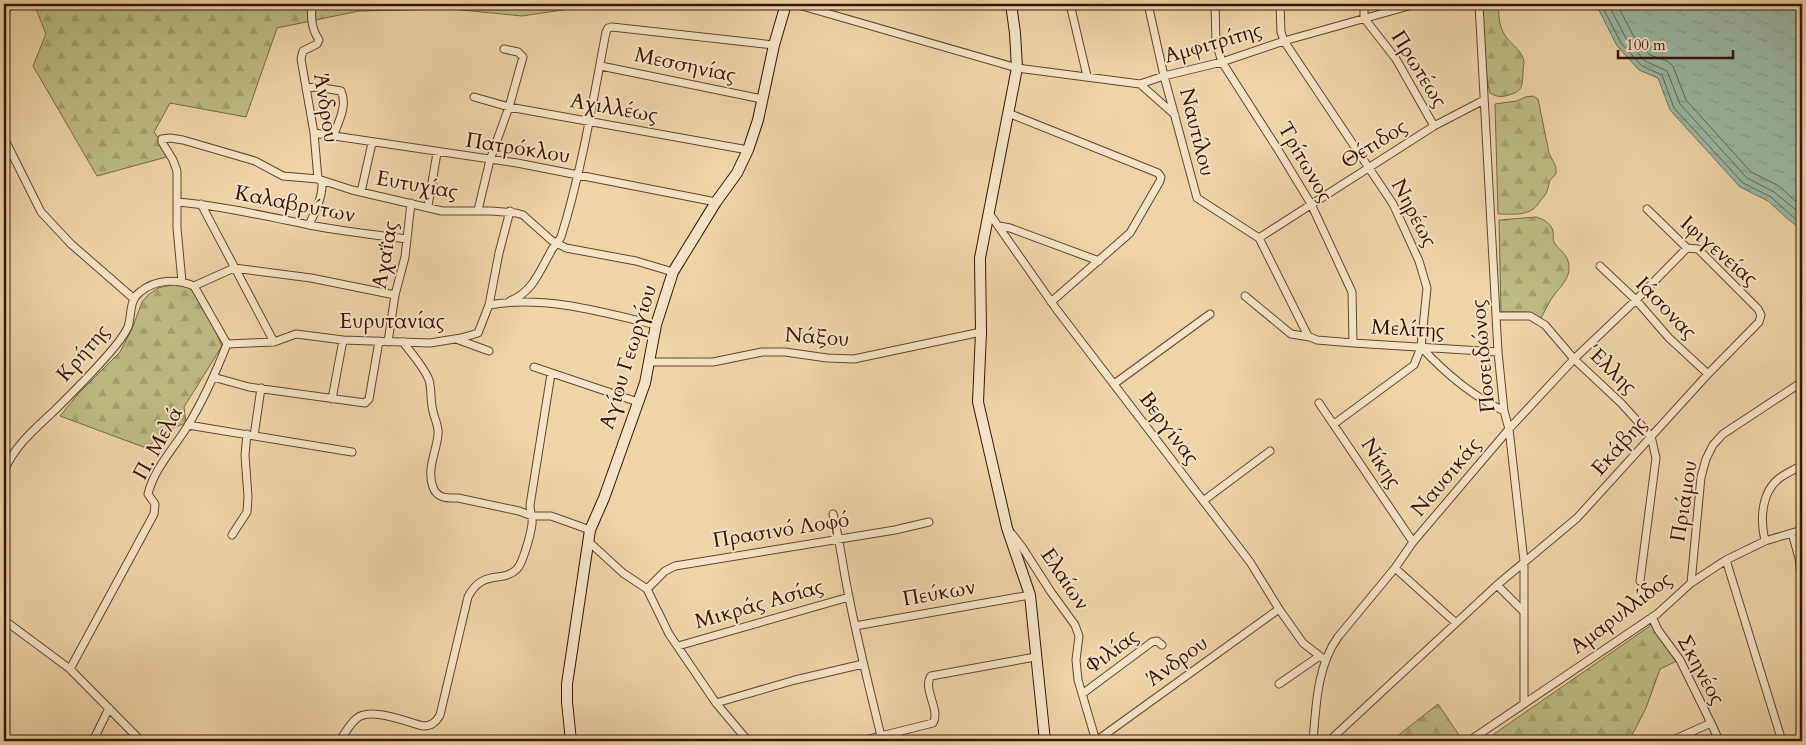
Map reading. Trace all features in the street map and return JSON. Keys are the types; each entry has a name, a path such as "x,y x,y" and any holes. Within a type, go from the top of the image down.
{"street":[{"name":"Άνδρου","path":"309,225 322,191 322,182 318,179 314,134 301,54 306,48 317,44 319,40 311,23 312,4"},
{"name":"Αγίου Γεωργίου","path":"571,741 567,684 590,530 604,498 638,402 650,362 656,325 673,272 716,202 737,173 748,150 758,120 774,45 786,4"},
{"name":"Αμφιτρίτης","path":"786,4 795,4 1017,68 1140,84 1164,76 1222,62 1284,40 1416,4"},
{"path":"1011,4 1017,68 980,258 981,332 978,402 1006,528 1030,594 1045,741"},
{"path":"1070,4 1087,76"},
{"name":"Ναυτίλου","path":"1148,4 1181,144 1197,198 1259,238 1314,339"},
{"name":"Τρίτωνος","path":"1216,4 1216,43 1222,62 1310,204 1353,294 1352,343"},
{"name":"Νηρέως","path":"1280,4 1281,31 1284,40 1393,204 1427,283 1421,347 1413,366 1334,424"},
{"name":"Πρωτέως","path":"1364,4 1364,18 1396,59 1434,126"},
{"name":"Ποσειδώνος","path":"1479,4 1498,352 1524,562 1524,703"},
{"path":"510,301 524,294 532,285 553,247 558,244 568,216 578,175 607,30 612,27 774,45"},
{"path":"478,210 490,160 509,106 523,57 518,52 504,49"},
{"name":"Μεσσηνίας","path":"601,66 762,99"},
{"path":"1140,84 1175,116"},
{"path":"306,88 317,87 341,91 344,106 333,136"},
{"name":"Αχιλλέως","path":"474,97 589,122 748,150"},
{"name":"Θέτιδος","path":"1259,238 1434,126 1484,100"},
{"path":"1008,113 1160,175 1160,181 1130,233 1051,302"},
{"name":"Πατρόκλου","path":"314,134 490,160 716,202"},
{"path":"4,138 41,212 71,244 133,298 141,291 157,283 168,281 182,282 194,286 227,344"},
{"name":"Ευτυχίας","path":"177,202 177,171 162,142 164,138 184,140 255,160 283,176 318,179 336,186 411,204 428,206 449,212 478,210 510,212 523,215 558,244 566,248 636,261 673,272"},
{"path":"361,192 372,143"},
{"path":"428,206 437,153"},
{"path":"177,202 178,249 182,282"},
{"name":"Καλαβρύτων","path":"177,202 201,204 360,234 407,239"},
{"path":"201,204 274,342"},
{"name":"Αχαΐας","path":"388,342 395,295 404,262 411,204"},
{"name":"Ιφιγενείας","path":"1647,209 1687,248 1698,249 1758,309 1761,315 1759,322"},
{"path":"510,212 499,253 489,305 510,301 534,302 612,314 656,325"},
{"name":"Βεργίνας","path":"989,214 1051,302 1250,562 1303,643 1322,658"},
{"path":"999,226 1010,228 1099,261"},
{"name":"Ναυσικάς","path":"1313,741 1322,658 1395,568 1413,542 1509,429 1574,359 1687,248"},
{"name":"Ιάσονας","path":"1600,266 1636,300 1669,338 1708,374"},
{"path":"194,286 234,268 311,278 395,295"},
{"name":"Μελίτης","path":"1245,296 1291,334 1314,339 1352,343 1498,352"},
{"name":"Κρήτης","path":"4,471 11,455 31,432 102,362 120,339 127,328 133,298"},
{"name":"Ευρυτανίας","path":"227,344 274,342 296,334 343,340 430,343 478,333 489,305"},
{"path":"1114,384 1210,314"},
{"name":"Έλλης","path":"1496,316 1530,316 1539,320 1574,359 1621,403 1651,436"},
{"name":"Εκάβης","path":"1329,741 1498,585 1577,518 1708,374 1759,322"},
{"name":"Νάξου","path":"650,362 712,362 762,352 785,352 827,358 854,359 981,332"},
{"path":"455,339 489,351"},
{"path":"332,399 343,340"},
{"path":"213,377 249,387 363,404 368,401 379,341"},
{"path":"403,342 430,382 433,412 438,430 432,458 432,482 435,492 444,498 458,498 519,511 532,516 551,516 590,530"},
{"name":"Π. Μελά","path":"70,669 154,514 155,504 148,494 153,478 188,426 213,377 227,344"},
{"path":"1421,347 1470,392 1504,411"},
{"path":"534,367 638,402"},
{"path":"340,741 356,719 370,713 423,726 430,726 440,715 468,597 477,583 485,579 512,573 520,565 532,527 530,505 551,374"},
{"name":"Πριάμου","path":"1691,583 1701,477 1706,459 1714,445 1729,429 1802,382"},
{"path":"232,535 247,512 246,455 261,388"},
{"name":"Νίκης","path":"1320,403 1413,542"},
{"path":"188,426 352,452"},
{"path":"1640,581 1656,458 1651,436"},
{"path":"1203,500 1270,451"},
{"path":"1764,541 1762,526 1768,493 1771,487 1781,477 1802,465"},
{"path":"833,514 840,538 849,597 863,664 881,736"},
{"name":"Πρασινό Λοφό","path":"647,589 665,571 675,566 894,530 929,522"},
{"name":"Ελαίων","path":"1006,528 1022,547 1075,625 1079,636 1076,670 1096,741"},
{"name":"Αμαρυλλίδος","path":"1469,741 1652,617 1691,583 1726,560 1764,541 1802,530"},
{"path":"1792,533 1799,558 1802,586"},
{"path":"588,541 624,573 647,589 669,634 716,703 748,741"},
{"path":"1726,560 1782,741"},
{"path":"1395,568 1456,623"},
{"path":"1498,585 1524,612"},
{"name":"Πεύκων","path":"855,626 1030,594"},
{"name":"Μικράς Ασίας","path":"678,646 849,597"},
{"name":"Άνδρου","path":"1096,741 1279,609"},
{"name":"Σκηνέος","path":"1652,617 1658,630 1680,660 1717,736 1716,741"},
{"path":"4,620 70,669 140,741"},
{"name":"Φιλίας","path":"1082,694 1152,642 1157,641 1162,644"},
{"path":"861,741 931,724 935,717 928,680 931,676 1035,657"},
{"path":"1279,684 1322,658"},
{"path":"716,703 795,680 863,664"},
{"path":"93,741 109,708"},
{"path":"1671,741 1711,723"}],"green space":[{"path":"34,4 586,4 583,7 522,16 451,9 359,11 277,28 246,117 170,103 154,132 170,156 97,176 33,66 46,34"},
{"path":"1482,4 1499,4 1502,30 1523,56 1524,63 1520,88 1506,96 1490,93 1487,80"},
{"path":"1533,96 1538,99 1549,153 1556,167 1556,174 1550,180 1545,195 1532,210 1516,214 1498,214 1495,104 1517,101"},
{"path":"1536,217 1546,222 1552,228 1554,242 1568,261 1569,272 1541,318 1526,312 1501,312 1499,220"},
{"path":"180,283 191,289 210,318 222,346 184,407 186,423 168,430 146,448 60,416 78,394 120,352 132,329 142,302 148,295 158,288"},
{"path":"1657,621 1679,660 1660,669 1646,708 1629,741 1484,741"},
{"path":"1438,704 1461,738 1456,741 1391,741"}],"water":[{"path":"1596,4 1802,4 1802,229 1768,201 1740,187 1670,110 1658,78 1639,70 1617,46"}]}
